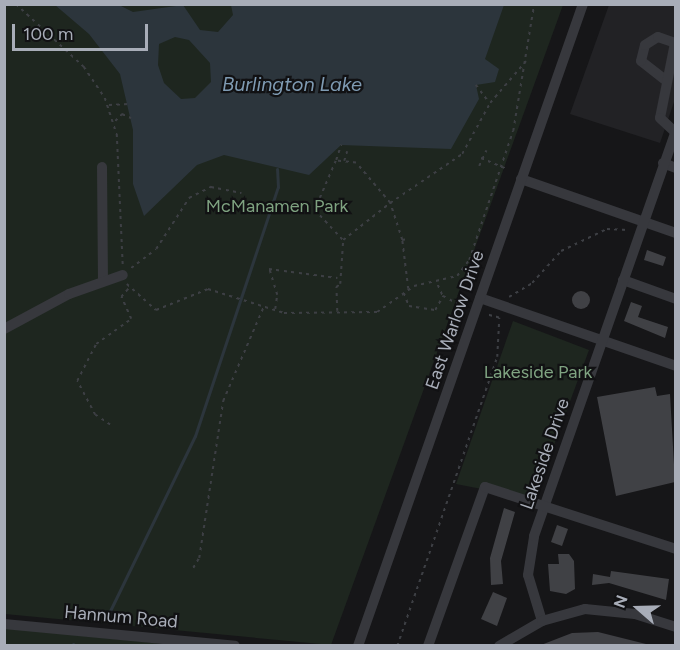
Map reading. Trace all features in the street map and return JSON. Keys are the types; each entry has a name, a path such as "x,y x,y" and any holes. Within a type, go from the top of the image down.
{"street":[{"name":"East Warlow Drive","path":"358,645 583,4"},
{"path":"664,79 660,118 675,131"},
{"name":"Lakeside Drive","path":"542,621 528,575 544,506 675,131"},
{"path":"663,163 675,168"},
{"path":"102,167 103,280"},
{"path":"521,179 675,233"},
{"path":"4,328 103,280 123,275"},
{"path":"623,280 675,299"},
{"path":"480,298 675,366"},
{"path":"428,645 485,487 675,549"},
{"path":"499,645 542,621 575,611 610,609 675,627"},
{"name":"Hannum Road","path":"4,624 235,645"}],"path":[{"path":"16,4 84,67 108,105 114,122 123,275 129,288 156,310 177,306 208,289 274,311 337,312 377,312 408,290 438,284 464,270 518,112 534,4"},
{"path":"337,312 341,284 338,278 343,240 390,203 462,154 490,103 526,60"},
{"path":"476,85 490,103"},
{"path":"108,105 121,109 129,104"},
{"path":"121,109 122,114"},
{"path":"114,122 122,114"},
{"path":"122,114 131,118"},
{"path":"341,145 315,210 343,240"},
{"path":"344,162 347,151"},
{"path":"480,166 486,160 486,151"},
{"path":"481,158 505,168"},
{"path":"336,161 356,163 373,176 390,203 402,240 408,290"},
{"path":"123,275 156,249 189,198 211,187 242,193"},
{"path":"509,297 532,283 561,251 606,229 628,230"},
{"path":"402,240 408,239"},
{"path":"274,311 278,295 269,269 338,278"},
{"path":"438,284 443,296 462,306"},
{"path":"110,425 95,415 77,381 96,344 131,319 122,297 129,288"},
{"path":"404,293 409,306 435,310 443,296"},
{"path":"193,568 199,558 223,401 264,307"},
{"path":"397,645 497,357 499,318 488,315"}],"shaded area":[{"path":"609,5 675,5 675,99 660,143 570,114"}],"green space":[{"name":"McManamen Park","path":"4,5 563,5 331,645 5,614"},
{"name":"Lakeside Park","path":"513,321 589,350 534,499 456,484"},
{"path":"4,628 175,645 5,645"}],"water":[{"name":"Burlington Lake","path":"55,5 119,5 133,12 183,5 200,30 218,32 233,15 231,5 504,5 485,59 499,69 495,82 476,85 479,99 451,149 341,145 309,175 224,155 197,165 144,216 133,184 133,130 120,74 89,34","holes":["175,37 189,40 210,63 211,82 195,98 181,99 164,83 158,65 159,44"]}],"building":[{"path":"647,250 666,257 663,266 644,260"},
{"path":"577,291 585,291 590,296 588,307 577,309 572,304 572,296"},
{"path":"631,302 642,306 638,317 668,327 665,338 624,321"},
{"path":"655,387 657,396 670,394 675,482 616,496 597,397"},
{"path":"504,508 515,512 501,561 503,584 491,585 490,558"},
{"path":"557,525 568,529 562,546 551,542"},
{"path":"558,554 569,554 574,561 575,589 566,594 550,591 548,564 559,564"},
{"path":"611,571 669,579 666,600 609,583 592,585 593,574 610,577"},
{"path":"493,592 507,598 497,626 481,619"},
{"path":"598,632 650,645 541,645 572,633"}],"waterway":[{"path":"108,615 195,436 278,187 277,169"}]}
